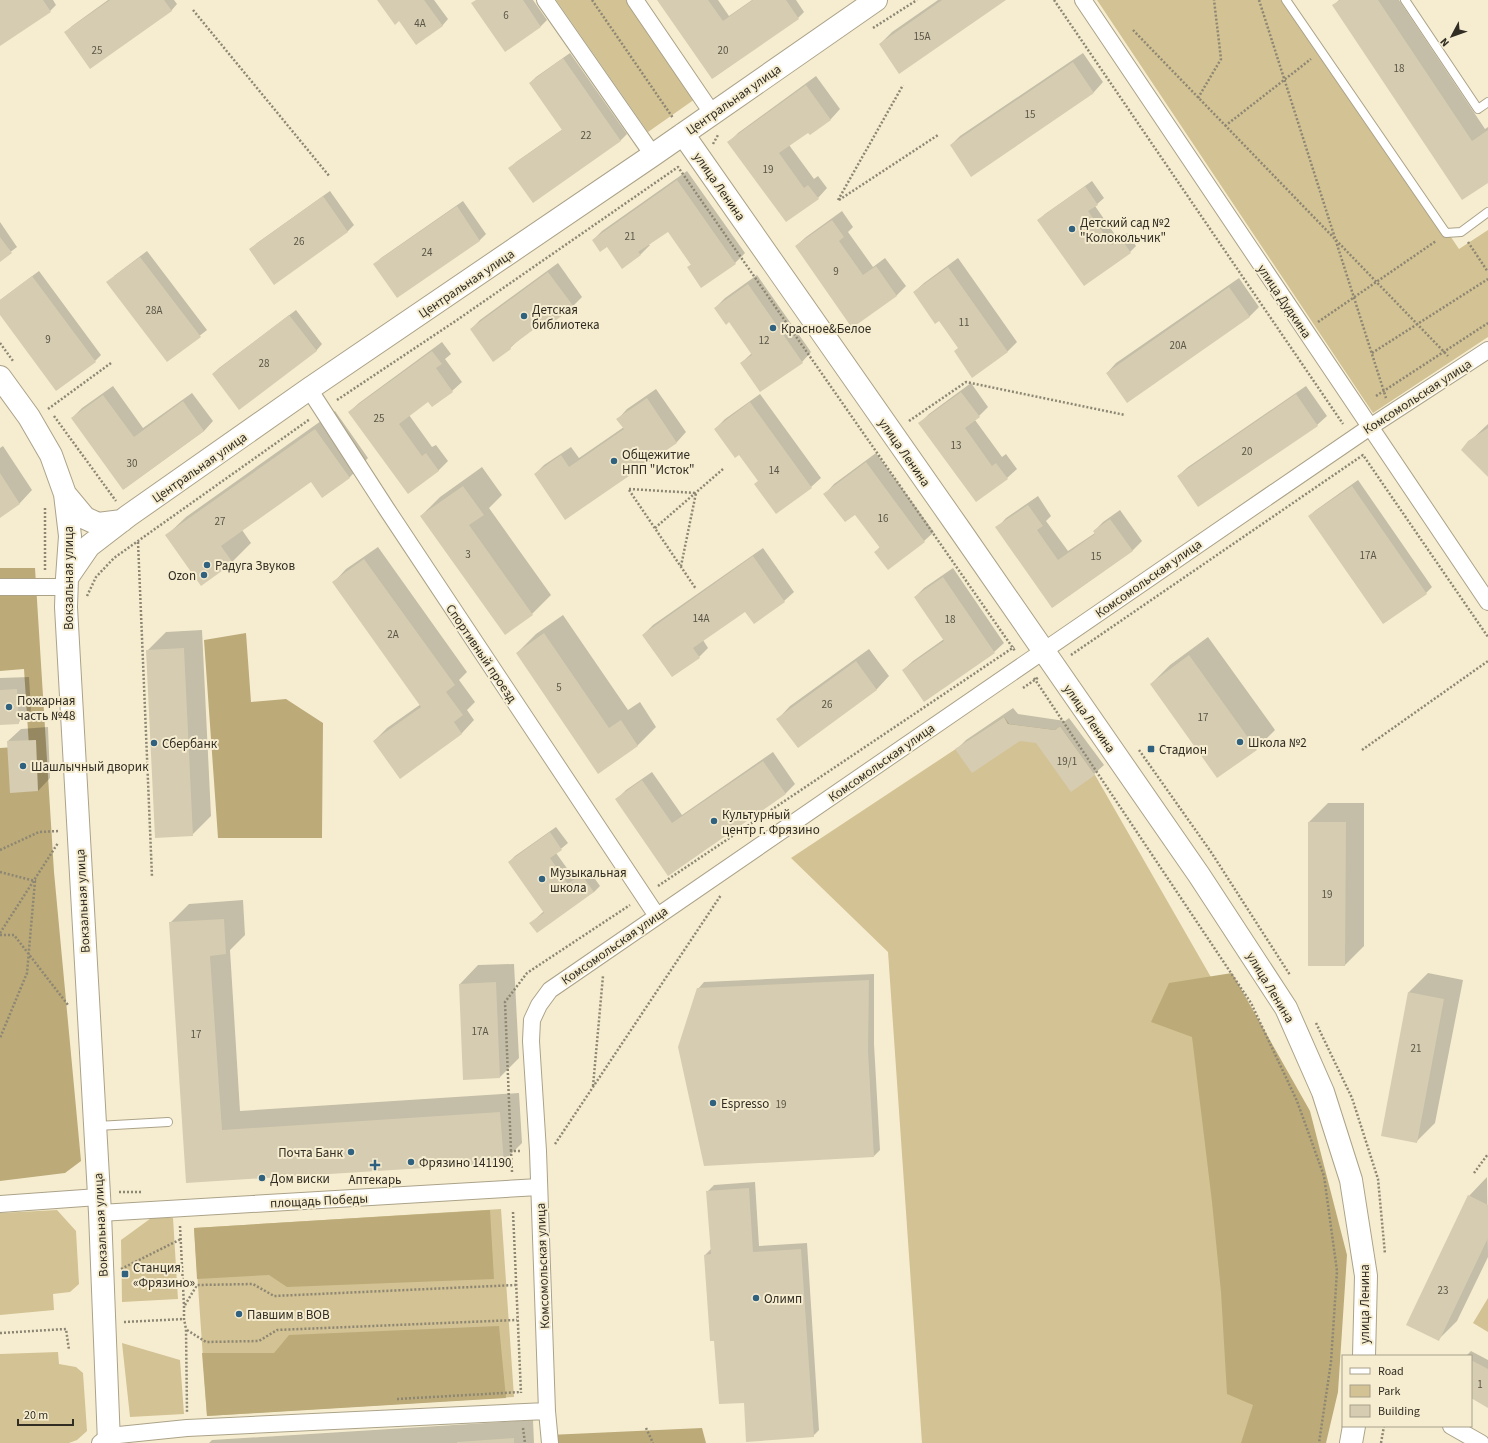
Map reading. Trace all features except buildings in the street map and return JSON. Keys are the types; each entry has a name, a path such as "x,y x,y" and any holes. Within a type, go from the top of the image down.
{"street":[{"path":"545,0 653,155"},
{"path":"635,0 712,113"},
{"name":"Центральная улица","path":"67,582 89,546 121,513 309,389 653,155 678,126 712,113 876,0"},
{"name":"улица Дудкина","path":"1083,0 1488,602"},
{"name":"улица Ленина","path":"678,126 1199,875 1286,1008 1323,1092 1351,1180 1366,1276 1364,1355"},
{"name":"Комсомольская улица","path":"550,1443 547,1411 538,1151 531,1041 532,1020 539,1004 550,990 1024,664 1049,659 1370,427 1488,350"},
{"name":"Вокзальная улица","path":"8,372 29,416 51,455 65,494 70,536 66,607 94,1126 104,1201 106,1441"},
{"name":"Спортивный проезд","path":"309,389 395,522 657,916"},
{"path":"65,494 85,518 98,524 121,513"},
{"path":"0,587 67,582"},
{"name":"площадь Победы","path":"0,1204 539,1187"},
{"path":"106,1441 187,1428 547,1411"},
{"path":"1350,1443 1354,1427"},
{"path":"1453,1427 1481,1443"}],"lane":[{"path":"1286,0 1446,233 1461,232 1488,212"},
{"path":"1405,0 1478,109 1488,102"},
{"path":"94,1126 168,1122"}],"path":[{"path":"592,0 678,126"},
{"path":"1054,0 1343,424"},
{"path":"1198,98 1221,59 1214,0"},
{"path":"1259,0 1387,403"},
{"path":"193,10 330,177"},
{"path":"1133,30 1453,360"},
{"path":"1225,126 1321,51"},
{"path":"903,85 838,200 938,135"},
{"path":"85,600 96,577 114,558 323,410 678,168 1035,680 1252,1003 1297,1101 1324,1176 1338,1271 1331,1362 1318,1443"},
{"path":"1461,232 1488,272"},
{"path":"1305,331 1446,233"},
{"path":"1372,353 1488,279"},
{"path":"1376,396 1488,323"},
{"path":"0,343 8,372"},
{"path":"48,409 111,363"},
{"path":"909,421 966,382 1125,415"},
{"path":"44,403 121,513"},
{"path":"1022,689 1035,680 1049,659 1363,455 1488,637"},
{"path":"655,528 723,469"},
{"path":"696,493 629,489 696,589"},
{"path":"681,566 696,493"},
{"path":"45,507 45,575"},
{"path":"138,541 152,877"},
{"path":"1362,750 1488,661"},
{"path":"59,825 59,852"},
{"path":"0,850 39,832 59,831"},
{"path":"58,844 0,934 14,935 71,1008 70,1001"},
{"path":"0,872 35,881"},
{"path":"0,1038 27,973 35,881"},
{"path":"512,1177 511,1151 551,1150 725,889"},
{"path":"592,1087 602,976 608,972"},
{"path":"1474,1173 1488,1154"},
{"path":"104,1201 150,1191"},
{"path":"513,1212 517,1320 525,1443"},
{"path":"180,1226 184,1319 186,1330 187,1412"},
{"path":"115,1272 181,1239"},
{"path":"184,1306 197,1285 253,1284 274,1296 516,1285"},
{"path":"118,1322 184,1319"},
{"path":"186,1330 206,1342 259,1341 276,1330 517,1320"},
{"path":"0,1333 66,1329 69,1350"},
{"path":"1381,1443 1384,1427"},
{"path":"646,1428 652,1443"}],"green space":[{"path":"556,0 626,0 695,99 648,132"},
{"path":"1097,0 1291,0 1459,249 1488,230 1488,337 1373,413"},
{"path":"1004,717 1009,724 1055,730 1060,726 1095,775 1286,1108 1298,1443 922,1443 888,952 791,858"},
{"path":"501,1209 514,1397 207,1416 194,1228"},
{"path":"57,1210 76,1231 79,1284 70,1292 53,1294 54,1310 0,1315 0,1213"},
{"path":"154,1216 173,1218 178,1299 122,1302 121,1240"},
{"path":"1488,1298 1488,1332 1473,1323"},
{"path":"122,1343 180,1360 184,1414 130,1417"},
{"path":"58,1352 59,1364 76,1367 83,1373 87,1431 77,1440 69,1443 0,1443 0,1354"}],"shaded area":[{"path":"0,568 35,568 54,872 81,1161 65,1173 0,1181 0,748 29,746 24,669 0,671"},
{"path":"246,633 251,702 286,699 323,723 322,838 218,838 204,640"},
{"path":"1232,973 1310,1111 1347,1255 1338,1392 1326,1443 1241,1443 1253,1405 1227,1394 1221,1292 1212,1202 1192,1037 1151,1022 1169,983"},
{"path":"490,1210 494,1279 287,1287 269,1275 197,1279 194,1228"},
{"path":"499,1326 506,1398 207,1416 202,1353 274,1353 289,1335"},
{"path":"702,1428 706,1443 551,1443 549,1435"}],"place":[{"name":"Детский сад №2 \"Колокольчик\"","path":"1072,229"},
{"name":"Детская библиотека","path":"524,316"},
{"name":"Красное&Белое","path":"773,328"},
{"name":"Общежитие НПП \"Исток\"","path":"614,461"},
{"name":"Радуга Звуков","path":"207,565"},
{"name":"Ozon","path":"204,575"},
{"name":"Пожарная часть №48","path":"9,707"},
{"name":"Школа №2","path":"1240,742"},
{"name":"Сбербанк","path":"154,743"},
{"name":"Стадион","path":"1151,749"},
{"name":"Шашлычный дворик","path":"23,766"},
{"name":"Культурный центр г. Фрязино","path":"714,821"},
{"name":"Музыкальная школа","path":"542,879"},
{"name":"Espresso","path":"713,1103"},
{"name":"Почта Банк","path":"351,1152"},
{"name":"Фрязино 141190","path":"411,1162"},
{"name":"Аптекарь","path":"375,1165"},
{"name":"Дом виски","path":"262,1178"},
{"name":"Станция «Фрязино»","path":"125,1274"},
{"name":"Олимп","path":"756,1298"},
{"name":"Павшим в ВОВ","path":"239,1314"}]}
